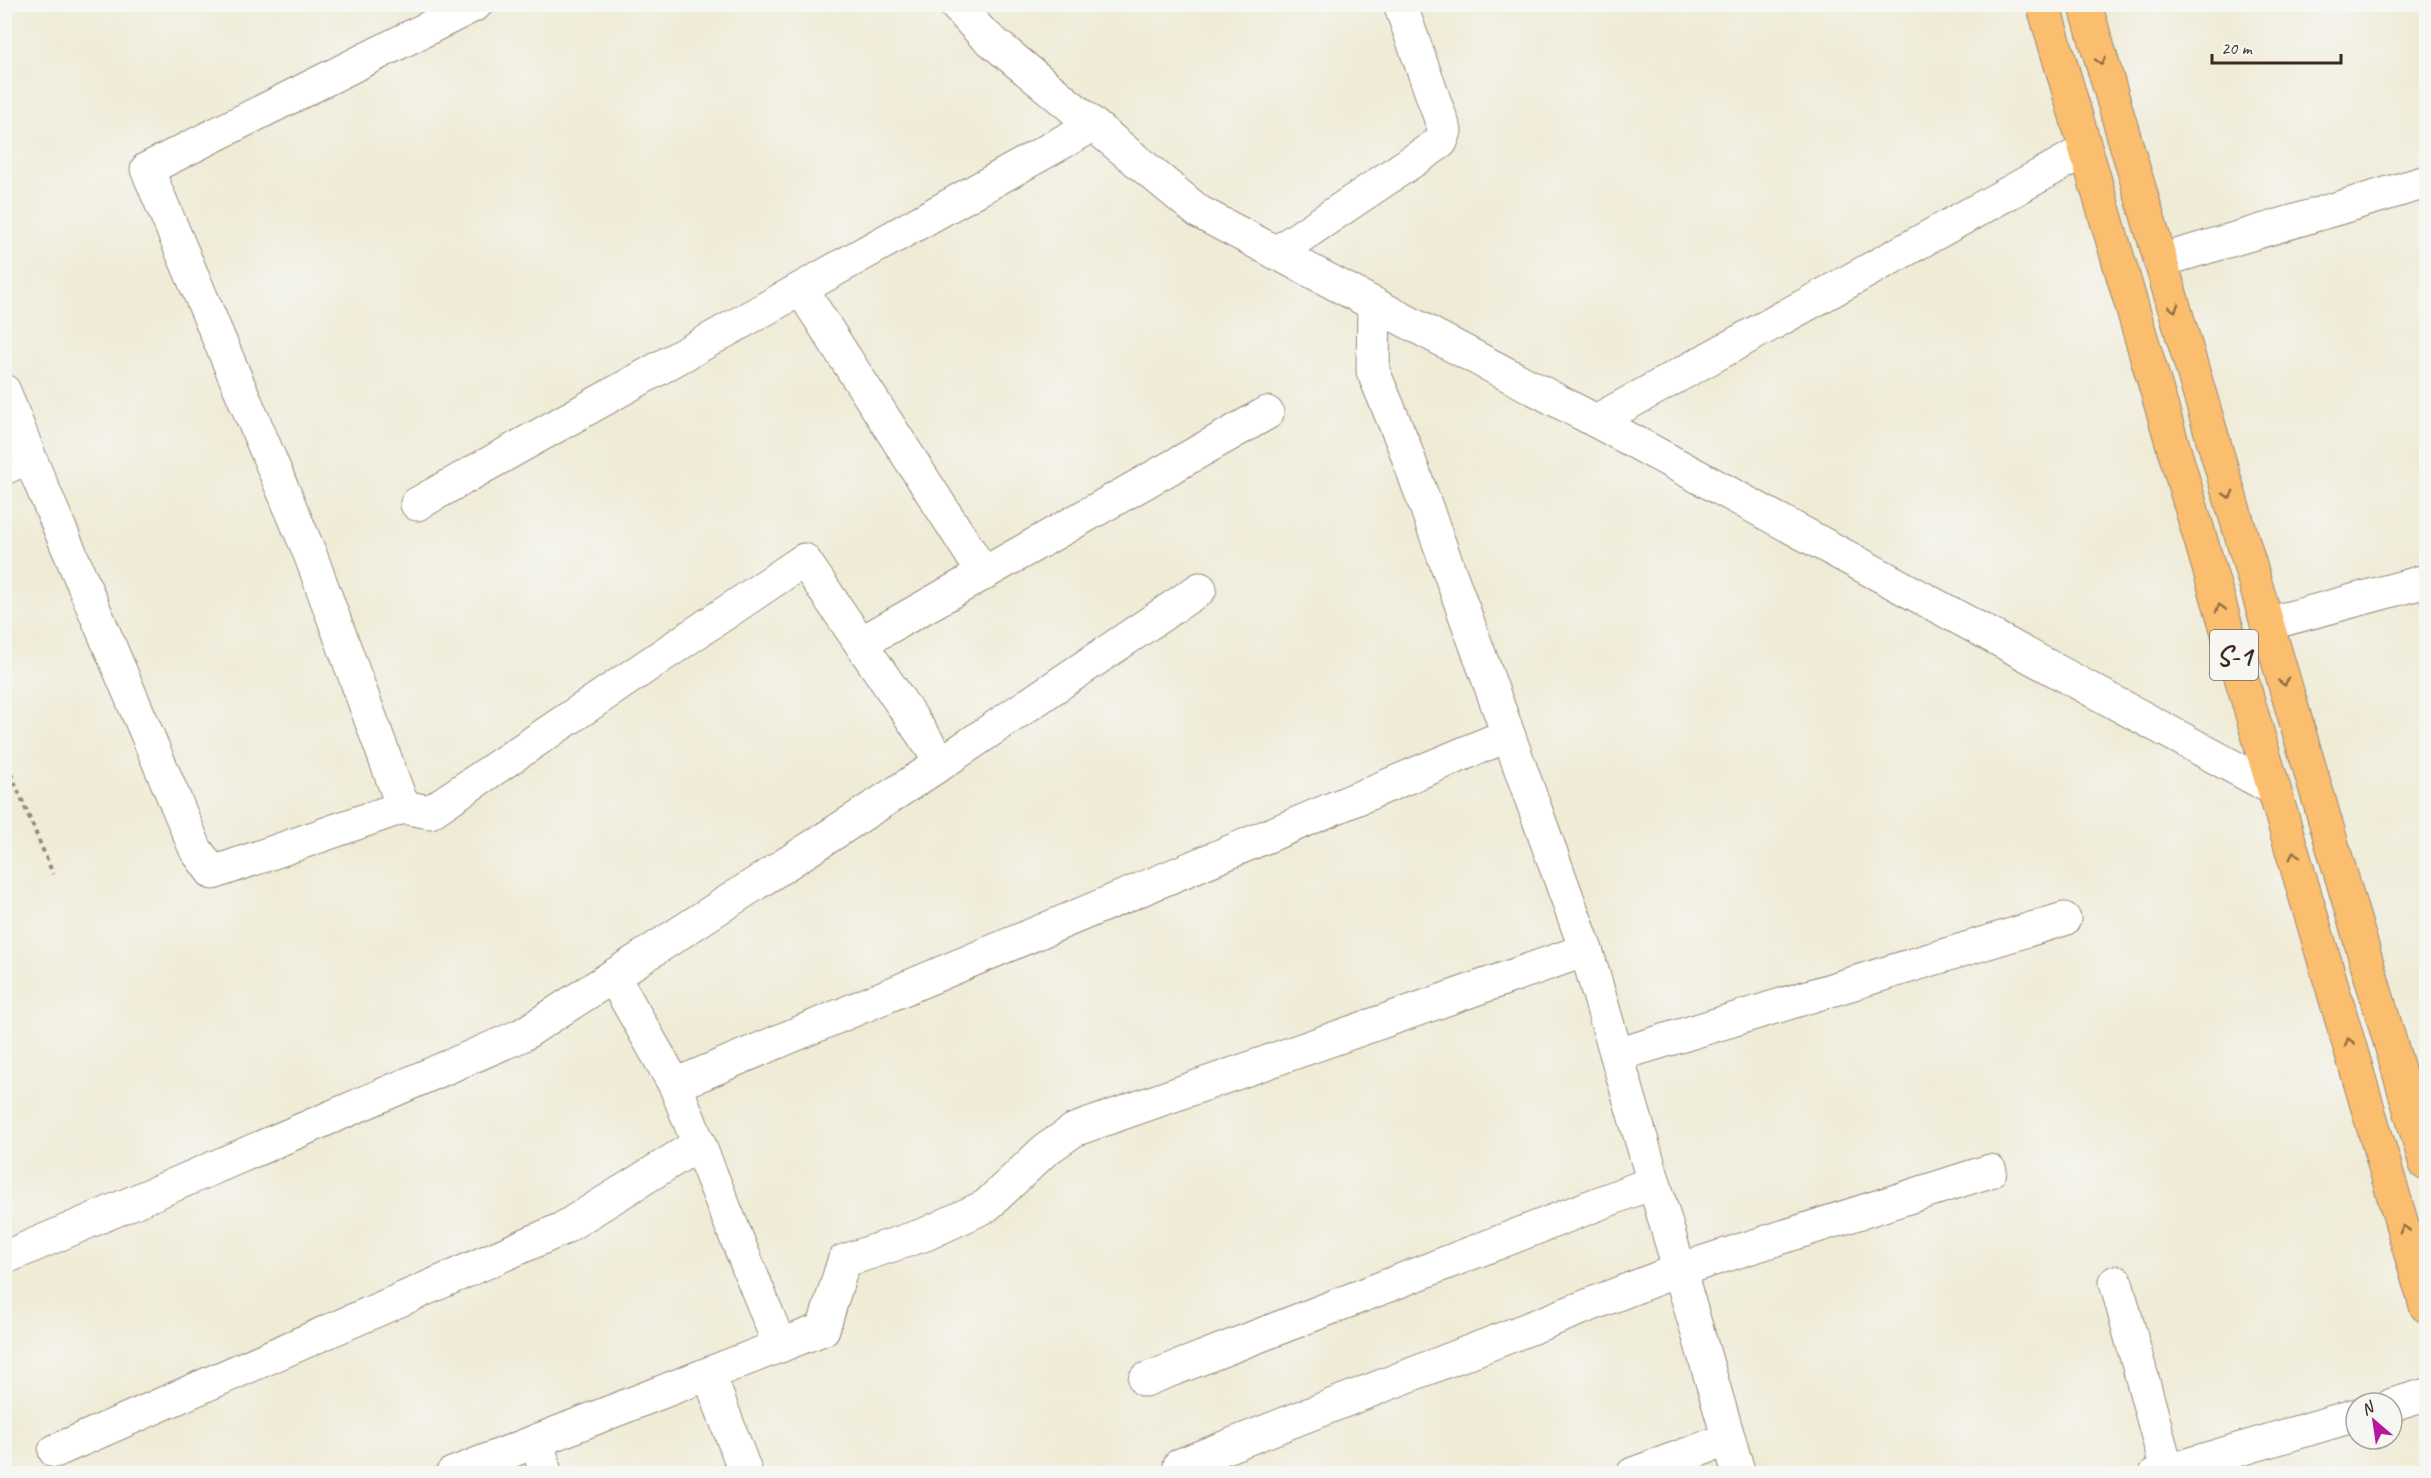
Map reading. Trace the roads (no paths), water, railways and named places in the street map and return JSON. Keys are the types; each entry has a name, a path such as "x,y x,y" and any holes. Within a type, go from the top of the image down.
{"main road":[{"name":"S-1","path":"2043,4 2427,1306"},
{"name":"S-1","path":"2085,4 2427,1164"}],"street":[{"path":"403,807 310,554 147,169 476,4"},
{"path":"955,4 982,33 1198,212 1596,421 2274,789"},
{"path":"1276,252 1441,142 1445,131 1400,4"},
{"path":"417,504 1093,125"},
{"path":"1596,421 2086,150"},
{"path":"2160,261 2427,182"},
{"path":"801,289 984,574"},
{"path":"1374,304 1373,371 1403,443 1586,950 1738,1473"},
{"path":"4,391 18,469 196,850 213,873 403,807 430,812 804,560 942,764"},
{"path":"861,643 1267,413"},
{"path":"2267,624 2427,580"},
{"path":"4,1258 522,1035 942,764 1200,589"},
{"path":"675,1085 1508,735"},
{"path":"1617,1055 2064,919"},
{"path":"452,1473 823,1329 844,1261 926,1234 986,1206 1044,1150 1074,1130 1586,950"},
{"path":"613,976 675,1085 780,1346"},
{"path":"55,1451 562,1229 699,1144"},
{"path":"1180,1466 1679,1270 1990,1171"},
{"path":"1145,1380 1653,1182"},
{"path":"2116,1282 2161,1472 2344,1419"},
{"path":"710,1374 746,1473"},
{"path":"2404,1402 2427,1395"},
{"path":"1633,1473 1729,1439"},
{"path":"538,1440 545,1473"}]}
